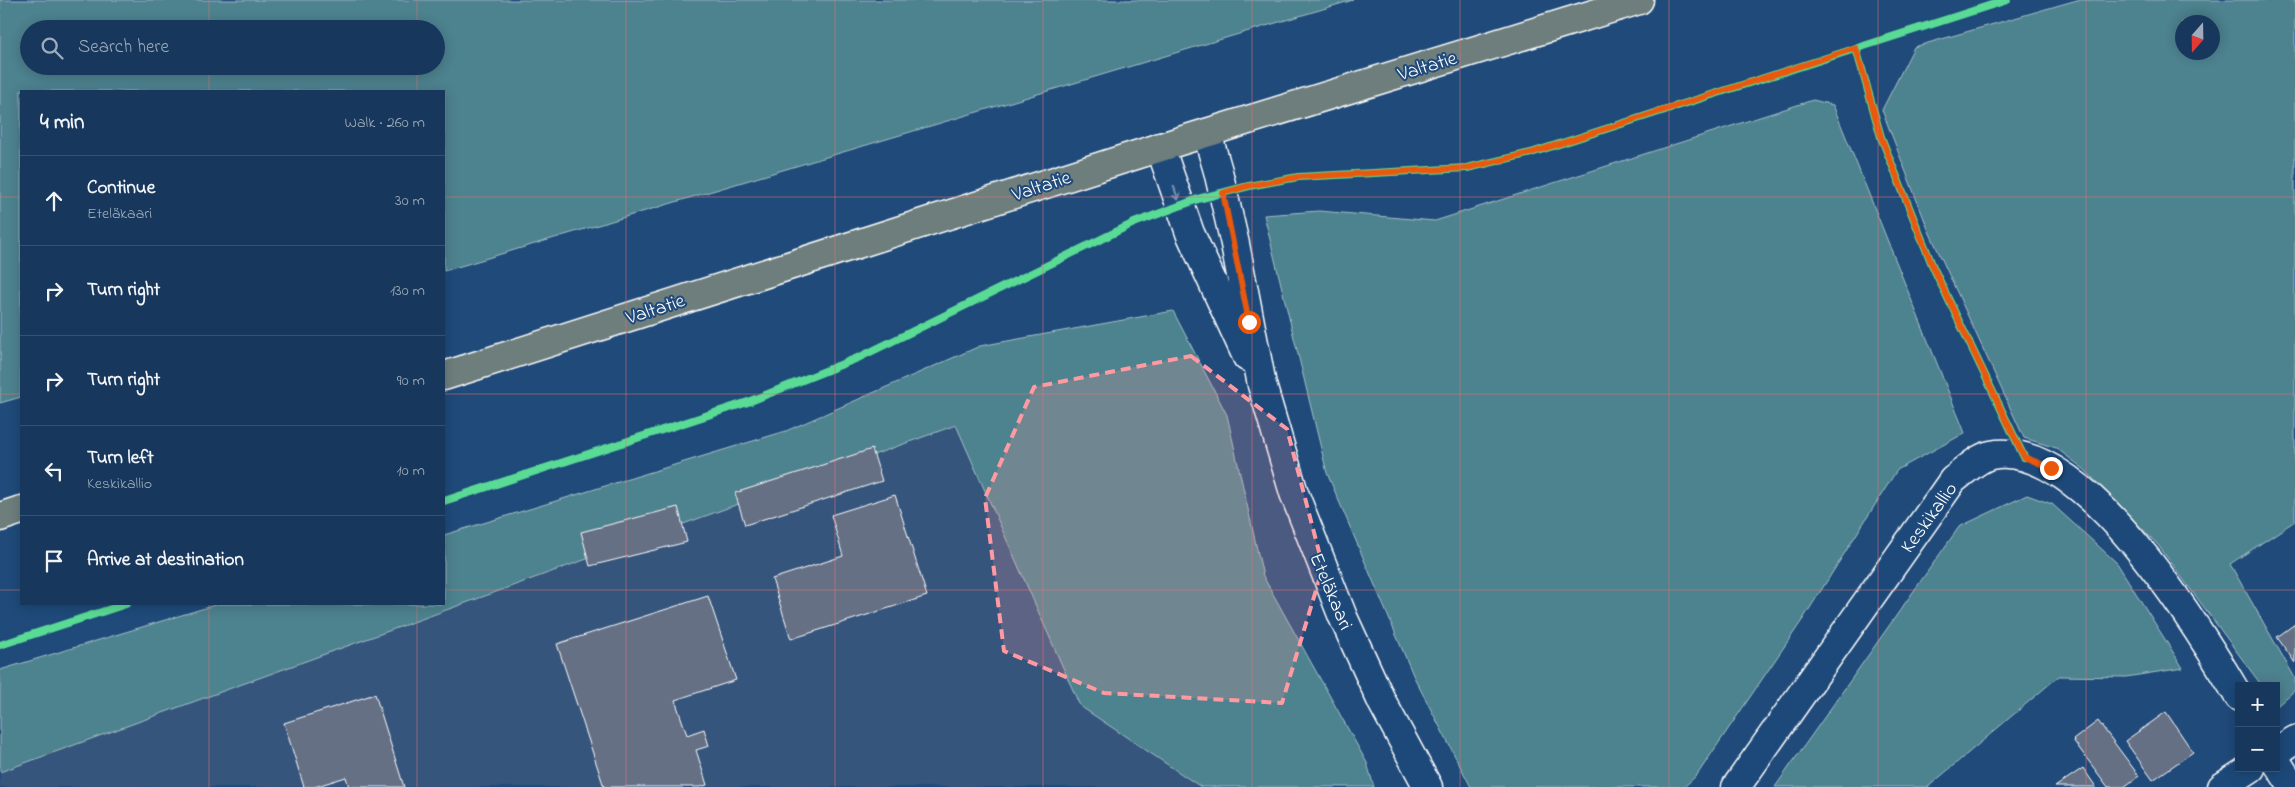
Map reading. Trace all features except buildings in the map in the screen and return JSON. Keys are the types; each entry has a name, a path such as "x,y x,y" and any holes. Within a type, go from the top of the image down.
{"highway":[{"name":"Valtatie","path":"445,376 1160,147 1639,0"},
{"path":"0,517 20,510"}],"street":[{"name":"Eteläkaari","path":"1207,133 1218,171 1234,244 1262,385 1294,494 1316,554 1382,702 1428,787"},
{"name":"Eteläkaari","path":"1160,147 1190,233 1235,336 1262,385"},
{"name":"Keskikallio","path":"1736,787 1954,480 1975,463 1989,455 2005,454 2024,457 2051,468 2078,486 2155,568 2201,632 2235,689"},
{"path":"2280,749 2295,740"},
{"path":"2280,767 2293,787"},
{"path":"2222,787 2245,772"}],"highlighted area":[{"path":"1191,356 1287,429 1323,567 1282,703 1104,693 1004,651 985,498 1034,387"}],"shaded area":[{"path":"957,425 1080,706 1201,787 0,787 0,772"}],"green space":[{"path":"0,0 1353,0 445,271 445,90 20,90 20,397 0,403"},
{"path":"2077,0 2295,0 2295,521 2230,564 2295,678 2295,690 2280,703 2280,682 2259,682 2158,545 2084,469 2056,448 2024,438 1928,229 1882,110 1914,47"},
{"path":"1813,100 1833,105 1965,433 1897,470 1803,619 1697,775 1684,787 1471,787 1414,677 1327,473 1264,215 1319,211 1435,221"},
{"path":"1173,311 1227,415 1263,576 1367,763 1374,787 1201,787 1080,706 956,425 0,772 0,670 215,605 445,605 445,535 786,431 980,346"},
{"path":"2027,495 2052,504 2117,563 2183,668 2126,677 2059,676 1928,787 1775,787 1959,527"}],"cycle path":[{"path":"445,501 748,402 860,357 1134,223 1198,199 1249,186 1298,177 1467,168 1531,153 2007,0"},
{"path":"1856,48 1881,137 1933,267 2024,457"},
{"path":"0,645 123,605"}],"route":[{"path":"1249,322 1223,193 1248,186 1298,177 1467,168 1531,153 1856,48 1881,137 1933,267 2024,457 2051,468"}]}
